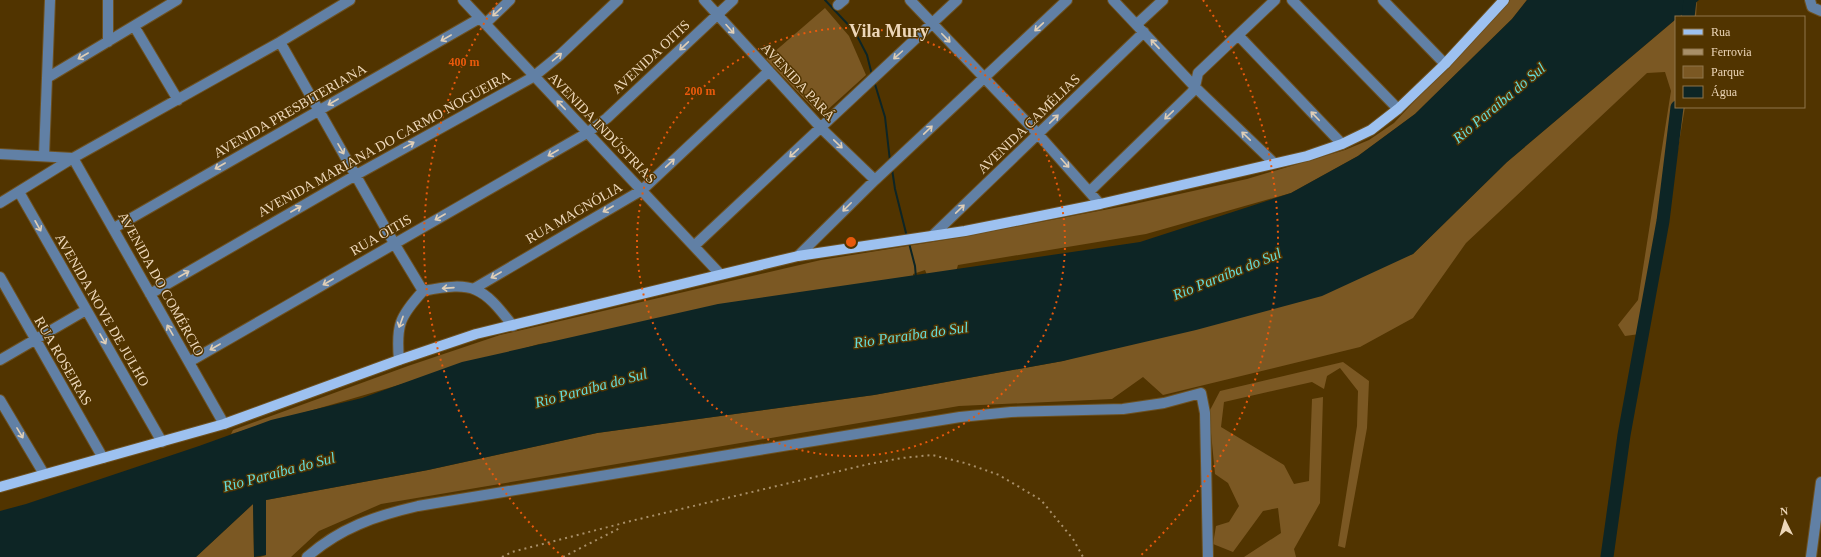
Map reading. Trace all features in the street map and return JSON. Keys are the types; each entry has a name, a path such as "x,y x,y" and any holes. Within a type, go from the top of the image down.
{"main road":[{"path":"0,487 224,424 398,360 476,334 798,256 932,236 1100,204 1307,156 1342,144 1371,130 1398,109 1445,64 1504,0"}],"street":[{"path":"44,156 50,0"},
{"path":"108,0 108,42"},
{"path":"47,78 177,0"},
{"path":"0,203 73,158 280,42 350,0"},
{"name":"AVENIDA INDÚSTRIAS","path":"463,0 533,77 642,190 720,274"},
{"name":"AVENIDA PRESBITERIANA","path":"114,228 318,111 482,21 510,0"},
{"name":"AVENIDA MARIANA DO CARMO NOGUEIRA","path":"150,294 356,175 533,77 560,55 618,0"},
{"name":"AVENIDA PARÁ","path":"704,0 821,128 875,180"},
{"name":"AVENIDA OITIS","path":"587,133 608,118 733,0"},
{"path":"910,0 1038,134 1100,204"},
{"path":"694,246 821,128 875,75 957,0"},
{"path":"798,256 884,171 1068,0"},
{"path":"1113,0 1195,87 1274,163"},
{"path":"1137,24 1163,0"},
{"path":"1090,191 1192,92 1195,87 1198,72 1275,0"},
{"path":"1292,0 1398,109"},
{"path":"1384,0 1445,64"},
{"path":"1810,1 1812,7 1821,11"},
{"path":"134,26 178,100"},
{"name":"AVENIDA CAMÉLIAS","path":"932,236 1144,32"},
{"path":"1238,36 1342,144"},
{"path":"280,42 318,111 423,291"},
{"name":"RUA MAGNÓLIA","path":"474,288 642,190 769,72"},
{"name":"RUA OITIS","path":"189,362 587,133"},
{"path":"0,154 73,158"},
{"name":"AVENIDA DO COMÉRCIO","path":"73,158 224,424"},
{"name":"AVENIDA NOVE DE JULHO","path":"19,192 162,442"},
{"name":"RUA ROSEIRAS","path":"0,277 103,458"},
{"path":"398,360 397,342 401,320 408,307 423,291 451,287 474,288 486,294 513,326"},
{"path":"0,360 86,310"},
{"path":"307,557 316,549 353,526 383,514 418,506 960,417 1011,412 1123,409 1164,403 1201,393 1205,413 1208,557"},
{"path":"0,400 44,474"},
{"path":"1811,557 1821,482"}],"green space":[{"path":"1509,0 1527,0 1512,19 1415,114 1358,156 1291,193 1146,234 958,265 952,285 933,290 925,270 913,274 913,289 539,344 231,434 233,430 408,366 500,335 821,260 951,239 1130,205 1247,179 1345,150 1369,140 1394,123"},
{"path":"1697,1 1696,16 1680,16"},
{"path":"825,8 849,36 866,75 824,113 815,110 766,59"},
{"path":"1675,20 1675,108 1685,108 1647,333 1625,336 1618,325 1638,300 1671,91 1665,72 1647,73 1466,243 1413,318 1360,347 1163,395 1143,377 1112,399 959,406 381,504 319,531 291,557 260,557 266,555 266,500 428,470 597,433 874,395 1063,361 1413,254 1507,162"},
{"path":"1343,362 1369,381 1367,428 1345,548 1338,546 1357,426 1358,391 1340,368 1327,376 1324,389 1312,382 1224,402 1221,427 1284,465 1294,484 1309,481 1312,399 1323,397 1320,503 1294,549 1296,557 1244,557 1281,533 1278,508 1263,511 1233,552 1213,544 1216,526 1229,522 1239,506 1228,483 1215,474 1209,412 1220,391"},
{"path":"253,504 254,557 196,557"}],"water":[{"name":"Rio Paraíba do Sul","path":"1527,0 1699,0 1680,16 1675,16 1675,20 1507,162 1413,254 1322,296 1196,330 1063,361 874,395 597,433 428,470 266,500 266,555 254,557 253,504 196,557 0,557 0,511 26,504 199,446 271,420 362,398 462,362 718,304 1140,242 1291,193 1358,156 1415,114 1512,19"}],"waterway":[{"path":"825,0 855,32 867,55 872,75"},
{"path":"1688,16 1690,0"},
{"path":"874,81 885,117 890,161"},
{"path":"1607,557 1624,435 1663,221 1677,108"},
{"path":"892,169 895,189 907,237"},
{"path":"909,243 915,266 916,278"}],"railway":[{"path":"502,557 512,552 635,520 869,464 902,458 932,455 965,463 999,475 1041,500 1073,539 1083,557"},
{"path":"563,557 620,528"}],"district":[{"name":"Vila Mury","path":"889,31"}]}
